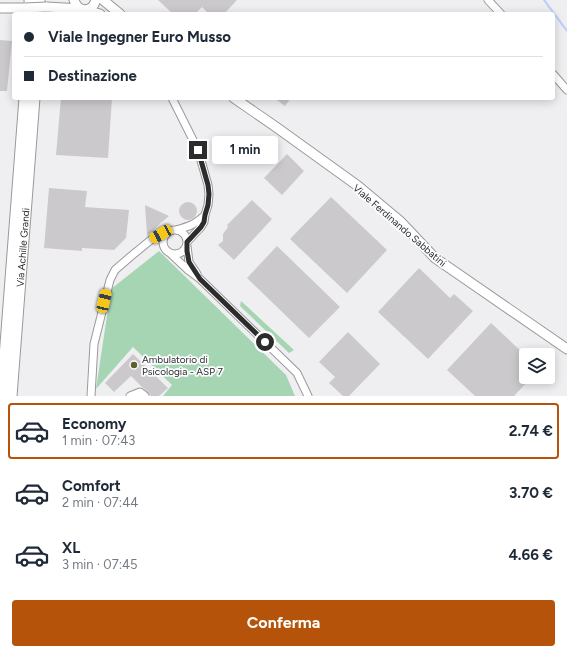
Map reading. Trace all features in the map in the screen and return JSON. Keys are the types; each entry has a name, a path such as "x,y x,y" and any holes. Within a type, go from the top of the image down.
{"main road":[{"name":"Via Achille Grandi","path":"2,396 25,100"},
{"name":"Via Achille Grandi","path":"11,396 34,100"}],"street":[{"path":"42,7 61,4 70,0"},
{"path":"74,0 77,5 94,12"},
{"path":"0,8 42,7 84,9 92,7 96,0"},
{"path":"103,0 118,12"},
{"path":"488,0 498,12"},
{"path":"555,77 567,90"},
{"path":"171,254 179,254 182,252 201,227 204,222 209,194 208,185 198,150 173,100"},
{"name":"Viale Ferdinando Sabbatini","path":"237,100 358,186 401,222 435,258 567,349"},
{"path":"91,396 94,344 110,280 115,270 152,239 161,234 188,227 205,215"},
{"path":"164,248 164,237 172,231 183,232 187,238 189,262 200,279"},
{"path":"143,247 158,245 164,248 200,279 297,373 308,396"},
{"path":"130,396 140,392 145,396"}],"green space":[{"path":"159,251 286,375 295,396 163,396 172,385 133,347 96,389 111,289"},
{"path":"241,301 294,350 289,353 240,306"}],"building":[{"path":"158,0 237,0 226,12 207,12 202,7 197,12 171,12"},
{"path":"0,40 12,41 7,91 0,91"},
{"path":"61,100 112,100 108,158 56,155"},
{"path":"277,100 290,100 285,106"},
{"path":"287,154 304,171 282,195 264,178"},
{"path":"49,188 87,191 85,207 129,210 126,238 114,250 82,248 82,251 44,248"},
{"path":"331,197 387,250 347,293 290,239"},
{"path":"252,200 272,219 234,260 218,245 223,241 223,234 228,227 227,225"},
{"path":"188,202 194,205 197,211 194,217 188,220 182,217 179,211 182,205"},
{"path":"145,205 169,216 147,235"},
{"path":"277,246 340,307 309,338 247,278"},
{"path":"419,268 450,298 454,294 473,311 428,359 378,312"},
{"path":"491,323 519,349 519,384 525,384 514,396 475,396 447,370"},
{"path":"348,332 380,364 349,396 343,396 329,383 335,377 319,362"},
{"name":"Ambulatorio di Psicologia - ASP 7","path":"133,354 168,388 159,396 151,396 131,376 114,392 105,383"}],"waterway":[{"path":"544,0 553,12"},
{"path":"555,15 567,31"}],"place":[{"name":"Ambulatorio di Psicologia - ASP 7","path":"134,365"}],"route":[{"path":"198,150 208,185 209,194 204,222 187,242 189,262 200,279 265,342"}]}
